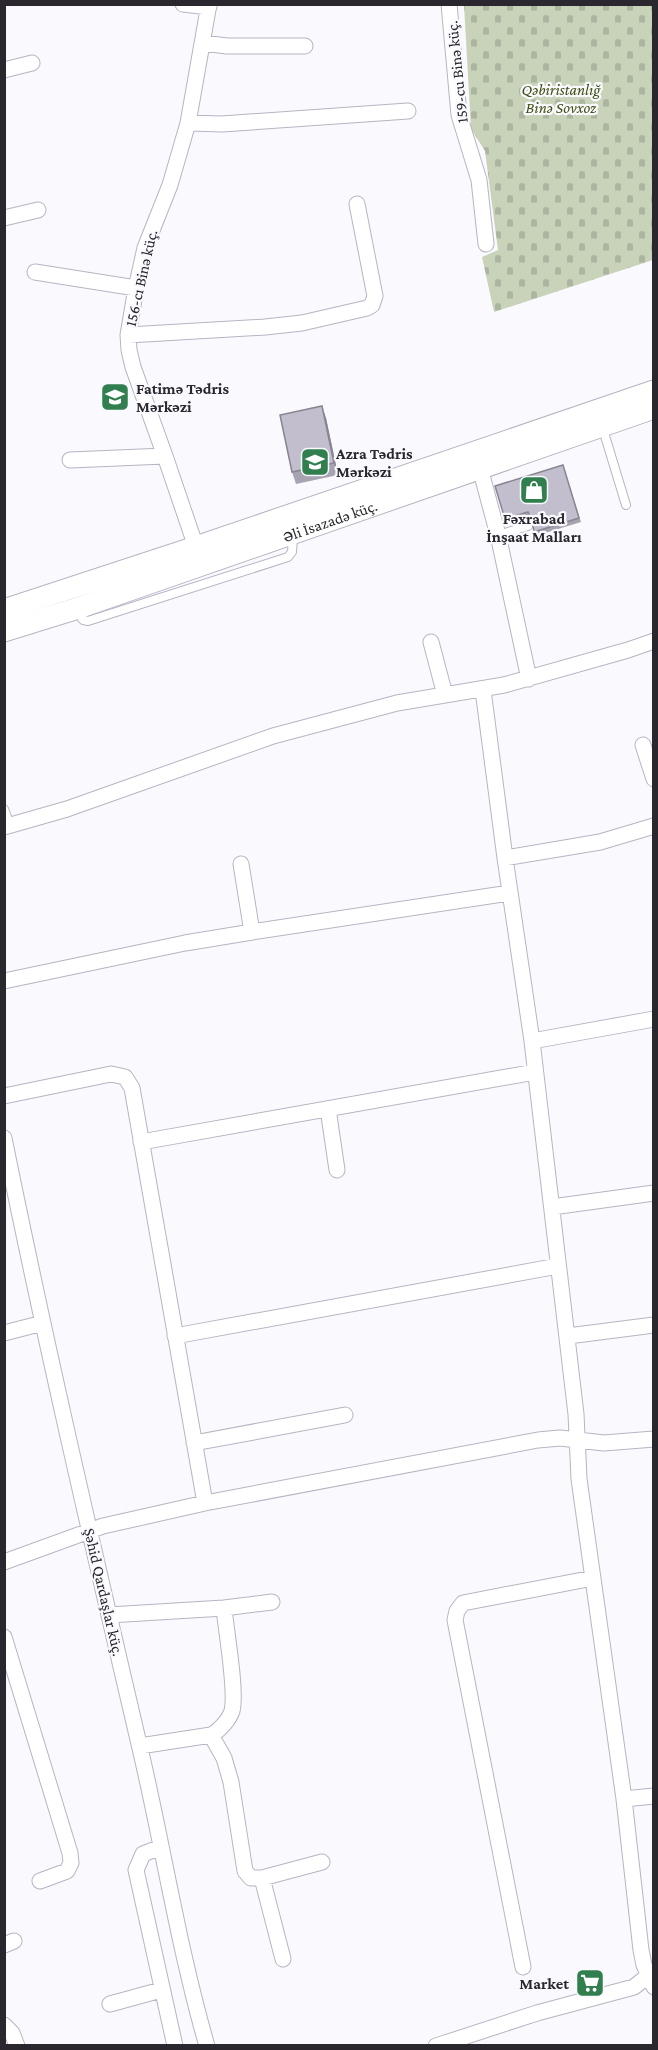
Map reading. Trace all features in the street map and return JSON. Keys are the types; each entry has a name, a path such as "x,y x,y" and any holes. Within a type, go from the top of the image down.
{"main road":[{"name":"Əli İsazadə küç.","path":"4,631 293,534 654,391"},
{"name":"Əli İsazadə küç.","path":"4,610 196,547 654,408"}],"street":[{"path":"183,4 209,6"},
{"name":"159-cu Binə küç.","path":"450,4 459,115 479,180 486,244"},
{"name":"156-cı Binə küç.","path":"196,547 133,367 128,335 145,248 170,185 188,123 209,6"},
{"path":"203,43 226,46 305,46"},
{"path":"4,70 32,63"},
{"path":"188,123 222,124 408,111"},
{"path":"128,335 302,323 367,308 372,305 375,296 357,204"},
{"path":"4,218 39,210"},
{"path":"35,272 136,288"},
{"path":"70,460 165,456"},
{"path":"477,460 498,535 529,679"},
{"path":"7,826 77,805 273,736 397,703 483,690 529,679 654,640"},
{"path":"431,642 445,695"},
{"path":"436,2046 537,2013 625,1990 652,1978 641,1950 624,1799 579,1479 579,1440 536,1072 483,690"},
{"path":"643,746 654,779"},
{"path":"505,858 600,842 654,826"},
{"path":"241,864 252,932"},
{"path":"4,981 185,943 510,894"},
{"path":"532,1041 654,1019"},
{"path":"141,1142 536,1072"},
{"path":"4,1096 111,1074 129,1081 205,1503"},
{"path":"328,1109 337,1170"},
{"name":"Şəhid Qardaşlar küç.","path":"4,1138 11,1207 43,1323 140,1746 182,1950 207,2046"},
{"path":"552,1207 654,1193"},
{"path":"175,1336 558,1266"},
{"path":"4,1333 43,1323"},
{"path":"568,1336 654,1326"},
{"path":"194,1443 345,1415"},
{"path":"4,1562 90,1530 205,1503 538,1440 560,1438 604,1443 654,1439"},
{"path":"523,1967 455,1620 457,1611 463,1603 593,1578"},
{"path":"109,1615 224,1608 272,1602"},
{"path":"140,1746 211,1735 232,1712 232,1686 224,1608"},
{"path":"4,1637 70,1853 71,1863 67,1871 40,1881"},
{"path":"211,1735 224,1758 231,1782 245,1871 251,1878 262,1878 322,1862"},
{"path":"624,1799 654,1796"},
{"path":"161,1847 143,1854 136,1870 175,2046"},
{"path":"262,1878 283,1959"},
{"path":"110,2004 161,1990"},
{"path":"4,2025 12,2033 17,2046"}],"lane":[{"path":"602,425 626,505"},
{"path":"498,535 528,525"},
{"path":"4,809 7,826"}],"green space":[{"name":"Qəbiristanlığ Binə Sovxoz","path":"464,5 653,5 653,260 494,312 482,257 498,250 485,151 471,129"}],"building":[{"path":"322,406 334,463 292,472 280,415"},
{"path":"563,465 579,518 534,532 528,512 505,519 495,486"}],"place":[{"name":"Fatimə Tədris Mərkəzi","path":"115,397"},
{"name":"Azra Tədris Mərkəzi","path":"315,462"},
{"name":"Fəxrabad İnşaat Malları","path":"534,490"},
{"name":"Market","path":"590,1983"}]}
